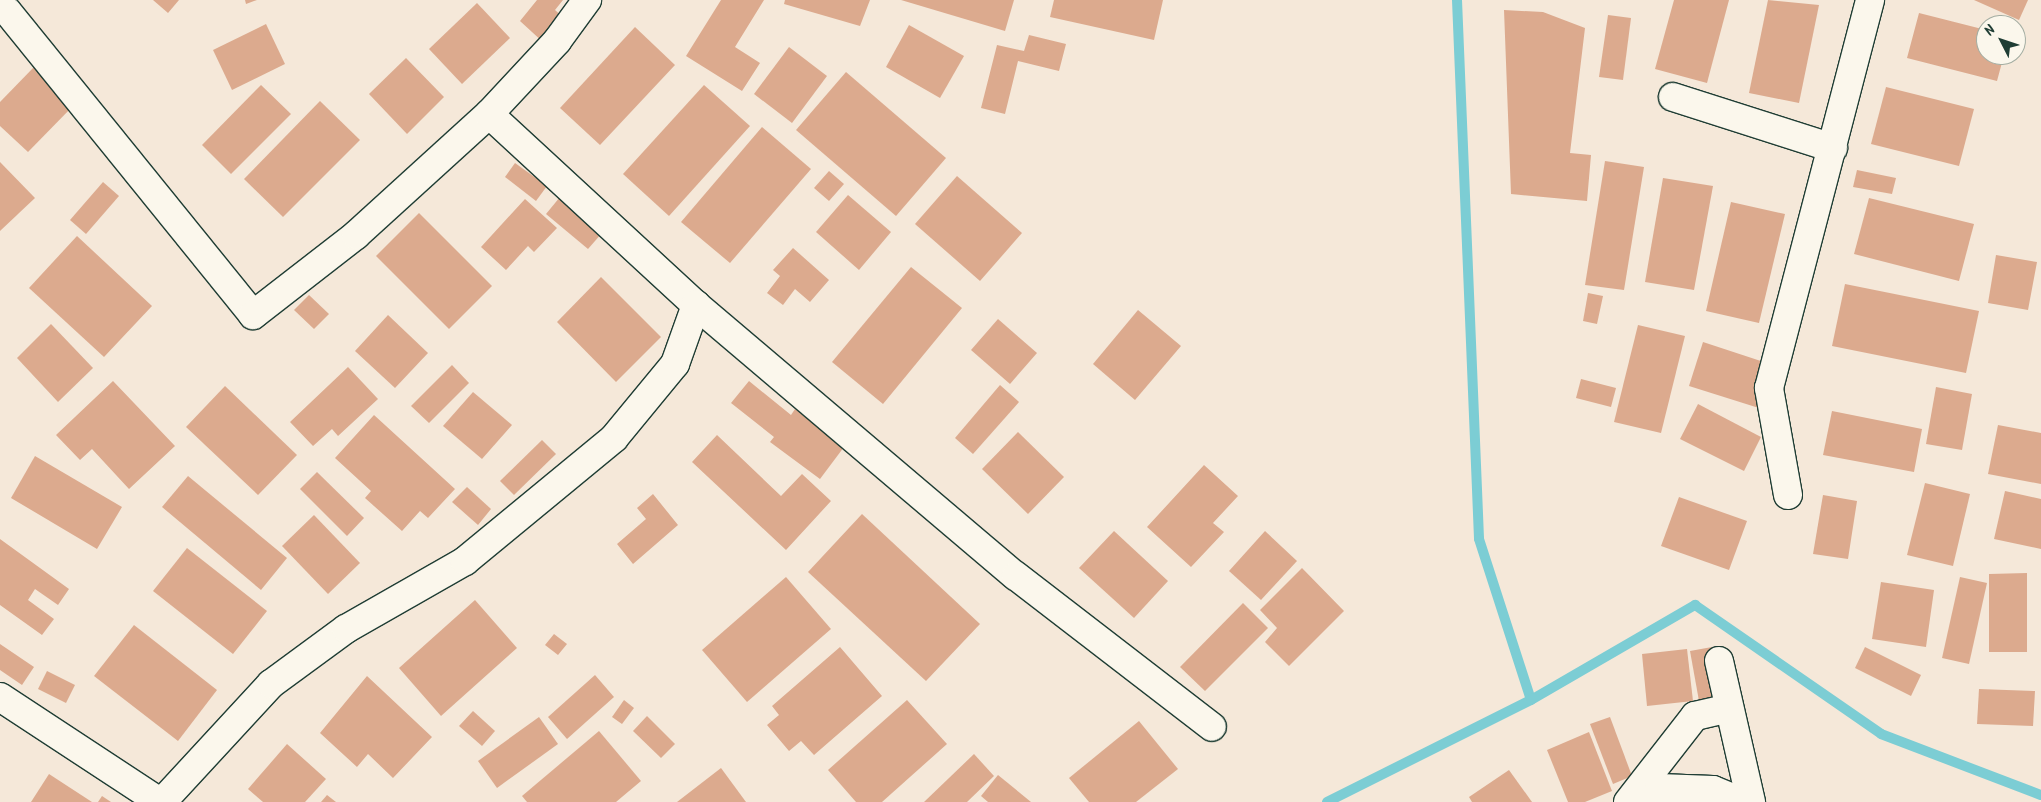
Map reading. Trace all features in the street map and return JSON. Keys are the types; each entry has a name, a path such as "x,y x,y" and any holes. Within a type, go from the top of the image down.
{"street":[{"path":"5,13 253,315 356,235 488,114 556,41 587,0"},
{"path":"1788,495 1770,388 1870,0"},
{"path":"1673,97 1833,148"},
{"path":"488,114 696,305 1016,576 1212,727"},
{"path":"0,697 161,802 271,684 346,629 465,561 614,438 675,364 696,305"},
{"path":"1719,661 1751,802"},
{"path":"1630,802 1695,716 1729,708"},
{"path":"1630,802 1659,788 1713,790 1742,802"}],"building":[{"path":"153,0 179,0 168,13"},
{"path":"245,0 257,0 246,4"},
{"path":"537,0 563,0 555,10 566,20 544,43 520,21"},
{"path":"721,0 764,0 735,47 760,63 742,91 686,56"},
{"path":"785,0 870,0 860,26 784,4"},
{"path":"901,0 1014,0 1005,31"},
{"path":"1054,0 1163,0 1154,40 1050,17"},
{"path":"1674,0 1729,0 1707,83 1655,69"},
{"path":"1768,0 1819,5 1799,103 1749,93"},
{"path":"1974,0 2028,0 2021,15 2008,15"},
{"path":"477,3 510,38 462,84 429,49"},
{"path":"1504,10 1543,12 1585,28 1570,153 1591,155 1587,201 1511,194"},
{"path":"1919,13 1976,27 1976,65 2001,65 1997,81 1907,58"},
{"path":"1608,15 1631,18 1623,80 1599,77"},
{"path":"266,24 285,64 232,90 213,50"},
{"path":"909,25 964,56 940,98 886,67"},
{"path":"635,27 675,65 600,145 560,108"},
{"path":"1029,35 1066,44 1059,71 1018,61 1005,114 981,108 997,45 1024,51"},
{"path":"789,47 827,76 792,123 754,94"},
{"path":"406,58 444,97 407,134 369,94"},
{"path":"34,67 74,105 28,152 0,126 0,102"},
{"path":"846,72 946,158 896,216 796,130"},
{"path":"261,85 291,114 231,174 202,145"},
{"path":"704,85 750,126 669,216 623,174"},
{"path":"1886,87 1974,109 1959,166 1871,144"},
{"path":"320,101 360,140 283,217 244,179"},
{"path":"762,127 811,169 730,263 681,222"},
{"path":"1605,161 1644,167 1624,290 1585,285"},
{"path":"0,162 35,198 0,231"},
{"path":"515,163 547,186 536,201 505,177"},
{"path":"1857,170 1896,178 1892,194 1853,187"},
{"path":"829,171 844,184 829,201 814,188"},
{"path":"957,176 1022,233 980,281 915,224"},
{"path":"1663,178 1713,186 1694,290 1645,282"},
{"path":"103,182 119,196 86,234 70,220"},
{"path":"848,195 891,232 859,270 816,232"},
{"path":"560,197 602,233 588,249 546,214"},
{"path":"1869,198 1974,224 1959,281 1854,254"},
{"path":"525,199 557,228 534,252 528,246 506,270 481,247"},
{"path":"1731,202 1785,214 1759,323 1706,311"},
{"path":"419,213 492,286 449,329 376,256"},
{"path":"77,236 152,306 104,357 29,288"},
{"path":"793,248 829,280 810,302 795,289 783,305 767,293 780,276 773,270"},
{"path":"1996,255 2037,262 2028,310 1988,303"},
{"path":"911,267 962,308 883,404 832,362"},
{"path":"601,277 661,337 616,382 557,322"},
{"path":"1845,284 1979,311 1966,373 1832,346"},
{"path":"1588,293 1603,296 1597,324 1583,321"},
{"path":"309,295 329,314 314,329 294,310"},
{"path":"1138,310 1181,346 1135,400 1093,364"},
{"path":"388,315 428,353 395,388 355,351"},
{"path":"998,319 1037,353 1010,384 971,350"},
{"path":"51,324 93,368 58,402 17,358"},
{"path":"1638,325 1685,336 1661,433 1614,422"},
{"path":"1703,342 1776,366 1762,409 1689,386"},
{"path":"452,365 469,383 429,423 411,406"},
{"path":"348,367 378,399 338,436 332,429 313,446 290,422"},
{"path":"1581,379 1616,388 1611,407 1576,398"},
{"path":"113,381 175,446 129,489 92,449 80,460 56,435"},
{"path":"749,381 791,415 795,409 844,447 820,479 770,442 774,437 731,403"},
{"path":"1000,385 1019,402 973,454 955,438"},
{"path":"225,386 297,455 258,495 186,427"},
{"path":"1936,387 1972,394 1962,450 1926,444"},
{"path":"473,392 512,425 482,459 443,426"},
{"path":"1698,404 1761,437 1744,471 1680,439"},
{"path":"1832,411 1922,429 1914,472 1823,455"},
{"path":"374,415 455,489 428,518 420,511 402,531 365,498 371,491 335,458"},
{"path":"1998,425 2041,433 2041,484 1988,474"},
{"path":"1018,432 1064,477 1028,514 982,469"},
{"path":"717,435 781,496 802,474 831,501 786,550 692,462"},
{"path":"542,440 556,454 514,495 500,481"},
{"path":"35,456 122,507 97,549 11,498"},
{"path":"1204,465 1238,496 1213,523 1224,532 1191,567 1147,527"},
{"path":"317,472 364,518 347,536 300,489"},
{"path":"188,476 287,558 261,590 162,507"},
{"path":"1925,483 1970,494 1953,566 1907,555"},
{"path":"467,487 491,509 478,525 452,502"},
{"path":"2005,491 2041,499 2041,549 1994,539"},
{"path":"653,494 678,525 633,564 617,544 646,519 637,508"},
{"path":"1823,495 1857,501 1848,559 1813,554"},
{"path":"1679,497 1747,521 1729,570 1661,546"},
{"path":"862,514 980,624 926,681 808,572"},
{"path":"314,515 360,563 328,594 282,546"},
{"path":"1114,531 1168,581 1134,618 1079,568"},
{"path":"1265,531 1297,561 1261,600 1229,571"},
{"path":"0,539 69,589 58,605 35,589 28,600 54,619 42,635 0,605"},
{"path":"187,548 267,611 233,654 153,591"},
{"path":"1302,568 1344,611 1289,666 1265,642 1277,628 1260,610"},
{"path":"2027,573 2027,652 1989,652 1989,574"},
{"path":"786,577 831,629 747,702 702,650"},
{"path":"1960,577 1987,583 1969,664 1942,658"},
{"path":"1881,582 1934,590 1926,647 1872,639"},
{"path":"475,600 517,648 441,716 399,668"},
{"path":"1243,603 1268,628 1205,691 1180,667"},
{"path":"134,625 217,690 178,741 94,676"},
{"path":"554,634 567,644 558,655 545,645"},
{"path":"0,644 34,667 22,685 0,670"},
{"path":"840,647 882,696 814,755 801,741 789,751 767,725 779,715 772,706"},
{"path":"1712,647 1720,697 1699,701 1690,651"},
{"path":"1865,647 1921,675 1911,696 1855,668"},
{"path":"1687,649 1693,701 1647,706 1642,654"},
{"path":"47,671 75,685 66,703 38,689"},
{"path":"595,675 614,697 567,739 548,717"},
{"path":"367,676 432,737 393,778 368,754 357,767 320,733"},
{"path":"1979,689 2035,691 2033,726 1977,724"},
{"path":"624,700 634,708 622,724 612,717"},
{"path":"907,700 947,744 882,802 856,802 828,770"},
{"path":"473,711 495,731 482,746 459,726"},
{"path":"647,716 675,744 661,758 633,731"},
{"path":"539,717 558,744 497,788 478,761"},
{"path":"1610,717 1632,776 1613,784 1590,724"},
{"path":"1139,721 1178,769 1136,802 1089,802 1069,778"},
{"path":"599,731 641,781 616,802 527,802 522,796"},
{"path":"1589,732 1612,791 1585,802 1568,802 1547,750"},
{"path":"287,744 326,779 305,802 263,802 248,789"},
{"path":"974,754 994,776 967,802 924,802"},
{"path":"721,768 746,802 677,802"},
{"path":"1509,770 1532,802 1472,802 1469,797"},
{"path":"49,774 92,802 31,802"},
{"path":"998,775 1031,802 988,802 981,796"},
{"path":"327,795 336,802 321,802"},
{"path":"102,796 111,802 98,802"}],"waterway":[{"path":"1457,0 1479,539 1531,700"},
{"path":"1327,802 1531,700 1695,605 1881,734 2041,795"}]}
